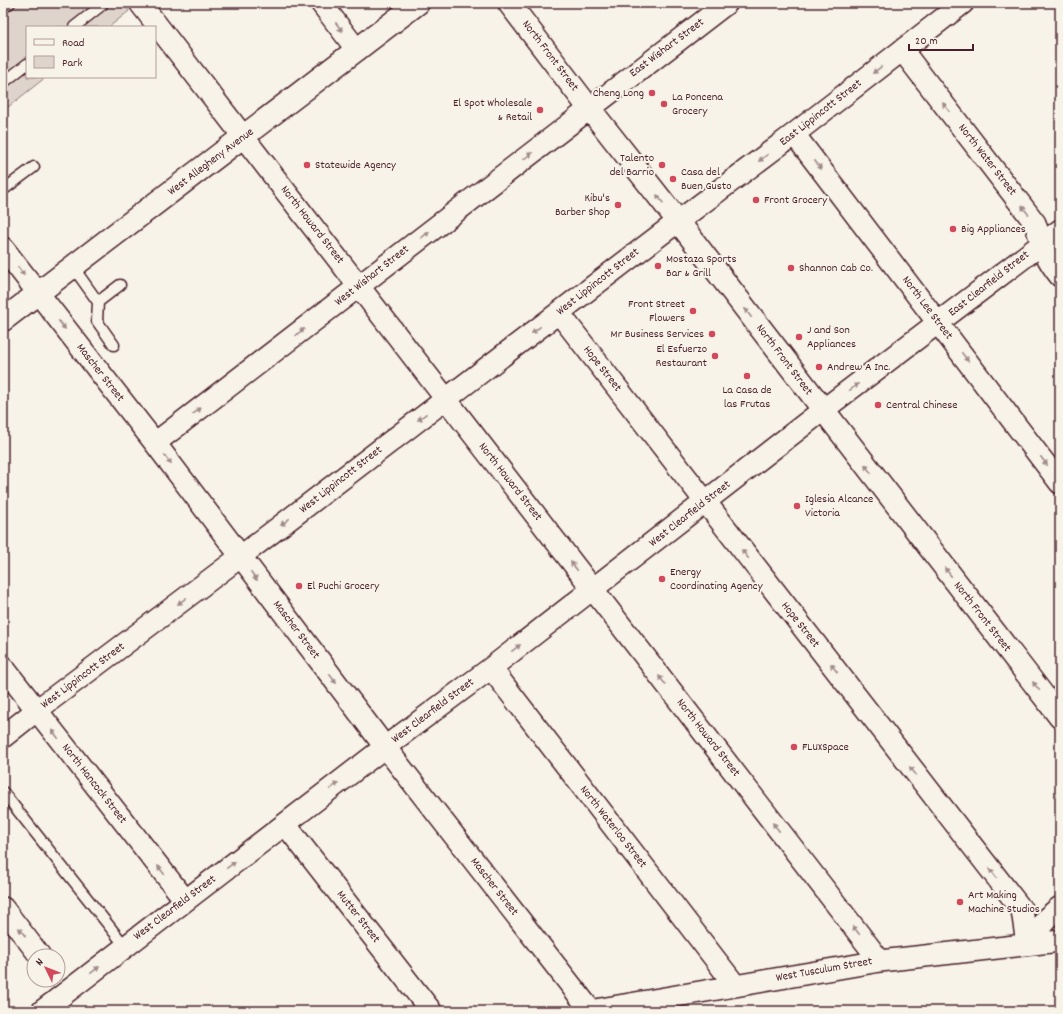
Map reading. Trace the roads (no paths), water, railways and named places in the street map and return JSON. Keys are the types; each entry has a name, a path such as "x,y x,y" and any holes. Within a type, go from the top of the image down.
{"street":[{"name":"North Howard Street","path":"140,3 880,961"},
{"path":"321,3 357,50"},
{"name":"West Allegheny Avenue","path":"3,320 418,3"},
{"name":"North Front Street","path":"510,3 589,108 678,221 1060,717"},
{"name":"East Wishart Street","path":"589,108 727,3"},
{"name":"East Lippincott Street","path":"678,221 794,134 963,3"},
{"name":"North Water Street","path":"902,50 1035,223 1041,244 1049,262 1060,276"},
{"name":"West Wishart Street","path":"155,443 589,108"},
{"name":"North Lee Street","path":"794,134 1060,482"},
{"name":"West Lippincott Street","path":"3,737 36,710 240,557 678,221"},
{"name":"East Clearfield Street","path":"823,410 1060,230"},
{"name":"Mascher Street","path":"3,248 155,443 385,747 591,1011"},
{"name":"Hope Street","path":"559,312 1022,910 1027,944"},
{"name":"West Clearfield Street","path":"66,983 125,946 593,590 823,410"},
{"name":"North Hancock Street","path":"3,667 185,900"},
{"name":"North Waterloo Street","path":"491,668 735,986"},
{"name":"Mutter Street","path":"285,824 431,1011"},
{"path":"1027,944 1048,917 1060,907"},
{"path":"3,908 34,948"},
{"name":"West Tusculum Street","path":"591,1011 880,961 1060,941"},
{"name":"West Clearfield Street","path":"42,1011 61,988"}],"lane":[{"path":"3,8 10,3"},
{"path":"75,26 102,5"},
{"path":"3,83 26,65"},
{"path":"3,190 34,167"},
{"path":"73,267 98,302 97,321 114,345"},
{"path":"98,302 120,285"},
{"path":"3,792 125,946"}],"place":[{"name":"Cheng Long","path":"652,93"},
{"name":"La Poncena Grocery","path":"664,104"},
{"name":"El Spot Wholesale & Retail","path":"540,110"},
{"name":"Statewide Agency","path":"307,165"},
{"name":"Talento del Barrio","path":"662,165"},
{"name":"Casa del Buen Gusto","path":"673,179"},
{"name":"Front Grocery","path":"756,200"},
{"name":"Kibu's Barber Shop","path":"618,205"},
{"name":"Big Appliances","path":"953,229"},
{"name":"Mostaza Sports Bar & Grill","path":"658,266"},
{"name":"Shannon Cab Co.","path":"791,268"},
{"name":"Front Street Flowers","path":"693,311"},
{"name":"Mr Business Services","path":"712,334"},
{"name":"J and Son Appliances","path":"799,337"},
{"name":"El Esfuerzo Restaurant","path":"715,356"},
{"name":"Andrew A Inc.","path":"819,367"},
{"name":"La Casa de las Frutas","path":"747,376"},
{"name":"Central Chinese","path":"878,405"},
{"name":"Iglesia Alcance Victoria","path":"797,506"},
{"name":"Energy Coordinating Agency","path":"662,579"},
{"name":"El Puchi Grocery","path":"299,586"},
{"name":"FLUXSpace","path":"794,747"},
{"name":"Art Making Machine Studios","path":"960,902"}]}
